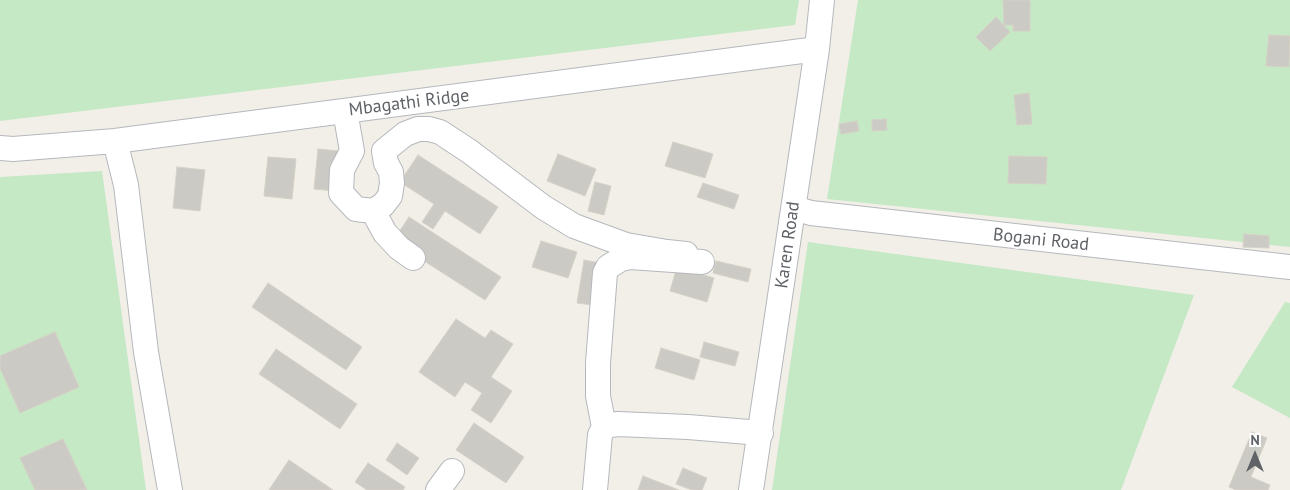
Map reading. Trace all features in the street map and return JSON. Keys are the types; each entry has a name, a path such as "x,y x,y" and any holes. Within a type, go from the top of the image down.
{"street":[{"name":"Karen Road","path":"751,490 817,50 822,0"},
{"name":"Mbagathi Ridge","path":"0,148 13,150 115,141 817,50"},
{"path":"345,111 352,151 342,170 341,193 356,209 373,211 383,205 390,196 391,172 386,163 384,151 405,134 418,129 429,129 440,132 469,151 543,207 574,226 626,245 694,258 630,257 621,259 608,267 604,282 598,363 598,396 604,427 600,436 595,490"},
{"path":"115,141 126,185 146,352 170,490"},
{"name":"Bogani Road","path":"794,208 811,214 1290,267"},
{"path":"373,211 386,233 399,248 413,258"},
{"path":"604,427 618,424 761,433"},
{"path":"438,490 452,471"}],"green space":[{"path":"0,0 799,0 795,25 0,121"},
{"path":"858,0 1290,0 1290,247 827,199"},
{"path":"102,171 146,490 0,490 0,177"},
{"path":"808,242 1194,295 1121,490 772,490"},
{"path":"1285,302 1290,303 1290,418 1232,387"}],"building":[{"path":"1003,0 1030,0 1030,31 1013,31 1013,25 1004,25"},
{"path":"996,17 1010,32 990,51 976,37"},
{"path":"1269,35 1290,36 1289,67 1266,66"},
{"path":"1029,93 1032,124 1017,125 1014,95"},
{"path":"886,119 887,130 872,131 872,120"},
{"path":"857,121 859,131 841,134 839,124"},
{"path":"673,142 713,154 705,178 665,166"},
{"path":"318,149 340,151 336,191 314,189"},
{"path":"558,154 596,169 585,196 547,181"},
{"path":"418,155 498,207 480,234 445,211 433,229 422,222 434,204 400,182"},
{"path":"1009,156 1047,157 1046,184 1008,183"},
{"path":"268,157 296,159 292,199 264,196"},
{"path":"177,167 205,170 200,211 173,208"},
{"path":"595,182 611,186 604,215 588,211"},
{"path":"703,183 739,195 734,209 697,197"},
{"path":"409,217 501,277 485,300 393,241"},
{"path":"1244,234 1269,236 1269,248 1243,247"},
{"path":"541,241 577,252 568,278 532,267"},
{"path":"584,260 600,263 592,305 577,303"},
{"path":"716,261 751,269 748,282 713,273"},
{"path":"677,267 714,278 707,302 670,291"},
{"path":"268,283 362,347 346,370 252,307"},
{"path":"456,319 485,338 491,330 513,344 491,377 512,391 491,423 471,410 482,393 465,382 455,397 419,372"},
{"path":"55,332 79,387 20,413 0,368 0,356"},
{"path":"704,342 739,352 735,366 700,357"},
{"path":"661,348 700,360 694,380 655,368"},
{"path":"276,349 357,404 340,429 259,374"},
{"path":"474,423 524,457 506,483 456,450"},
{"path":"1252,432 1267,438 1251,477 1270,485 1268,490 1236,490 1229,487"},
{"path":"63,439 87,490 35,490 20,458"},
{"path":"397,443 419,458 407,475 386,460"},
{"path":"289,460 333,490 269,490"},
{"path":"368,463 405,487 403,490 367,490 355,482"},
{"path":"683,468 707,478 702,490 692,490 676,484"},
{"path":"643,476 679,490 638,490"}]}
